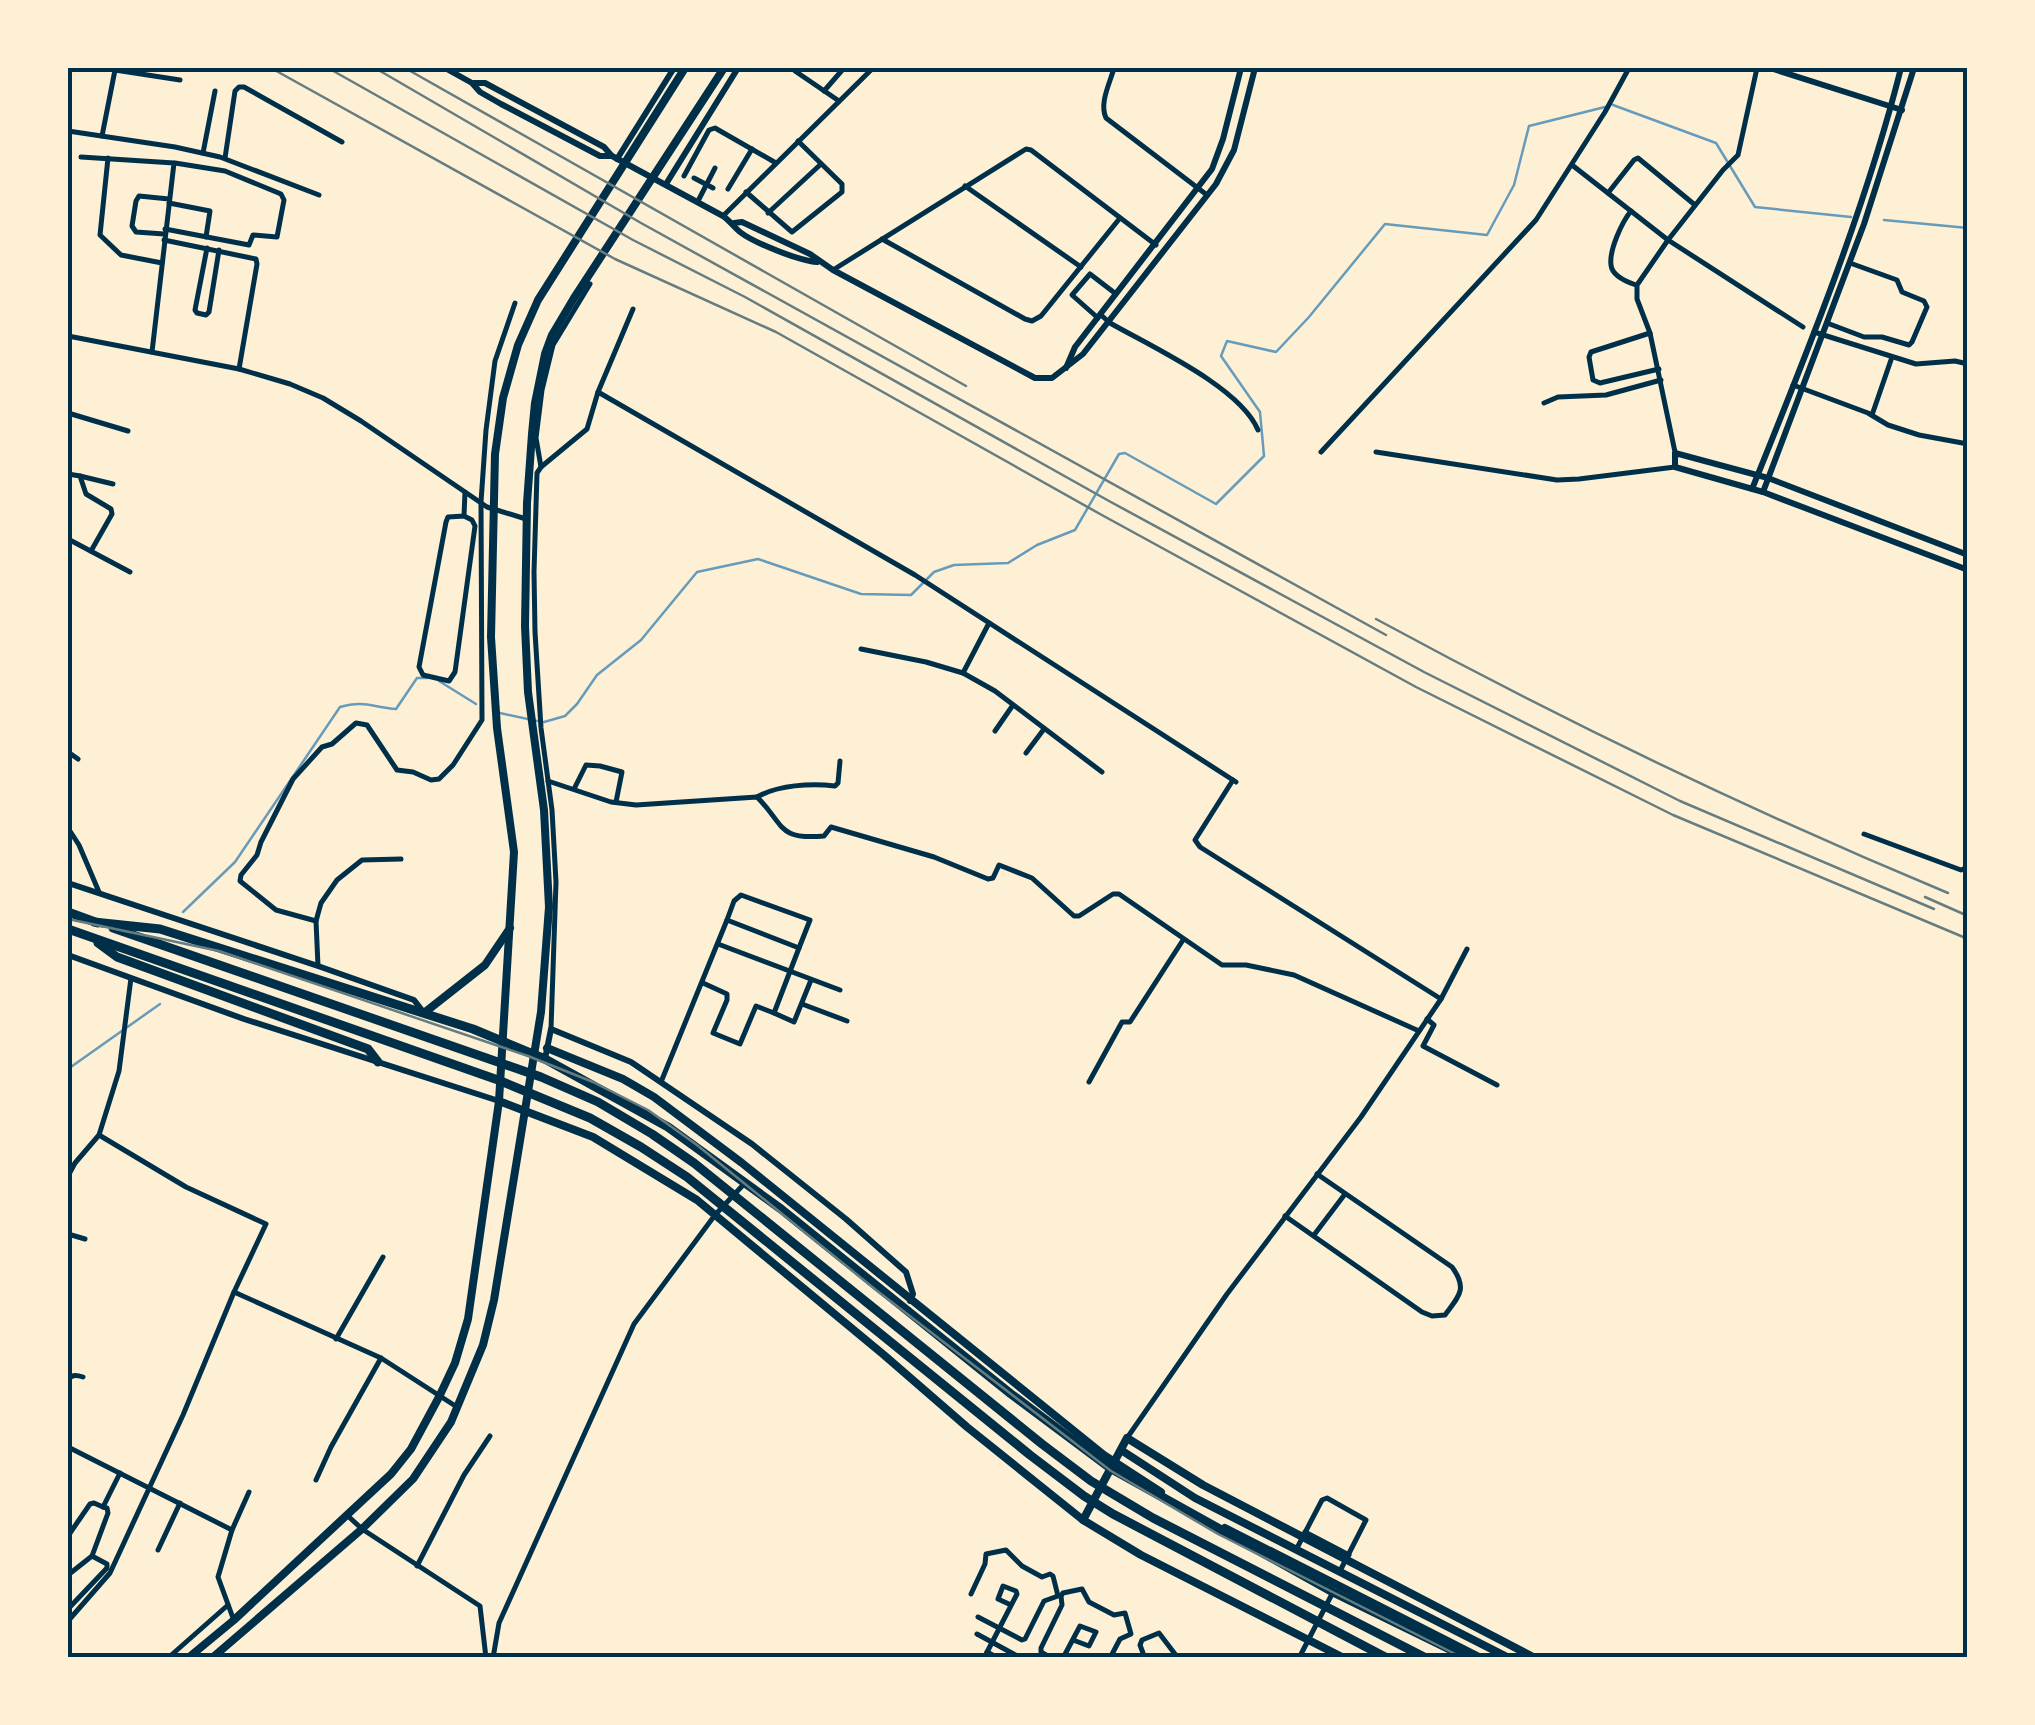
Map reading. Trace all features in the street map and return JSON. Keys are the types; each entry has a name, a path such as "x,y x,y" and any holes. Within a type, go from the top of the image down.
{"highway":[{"path":"68,912 541,1077 598,1102 652,1134 724,1186 1092,1481 1153,1518 1426,1658"},
{"path":"94,922 160,928 373,991 533,1053 546,1053 668,1128 781,1209 909,1304 1015,1397 1112,1465 1333,1592 1468,1658"},
{"path":"68,929 498,1080 590,1118 688,1178 1084,1496 1387,1658"},
{"path":"89,936 117,957 368,1049 378,1062"},
{"path":"732,1175 742,1163"}],"main road":[{"path":"188,1658 391,1474 412,1449 455,1363 468,1319 499,1101 510,928 514,840 497,728 491,637 495,454 503,398 518,346 538,300 685,68"},
{"path":"212,1658 362,1530 413,1479 450,1422 483,1345 494,1300 547,956 549,828 528,692 524,626 527,504 540,371 552,335 567,310 724,68"},
{"path":"424,1013 485,966 510,928"},
{"path":"546,1053 623,1079 654,1097 742,1163 909,1304"},
{"path":"499,1101 593,1137 697,1200 1082,1520 1142,1555 1344,1658"},
{"path":"1082,1520 1126,1438 1202,1485 1304,1534 1535,1658"},
{"path":"1120,1450 1195,1498 1509,1657 1514,1646"},
{"path":"1112,1465 1206,1518 1480,1658"},
{"path":"1372,1587 1378,1576"}],"street":[{"path":"615,158 674,68"},
{"path":"666,184 738,68"},
{"path":"795,68 839,101"},
{"path":"824,91 844,68"},
{"path":"723,216 874,68"},
{"path":"1114,68 1104,105 1106,118 1208,195"},
{"path":"1065,369 1075,347 1212,169 1241,68"},
{"path":"472,82 485,82 734,224 742,222 810,254 1035,378 1052,378 1083,354 1216,184 1234,150 1255,68"},
{"path":"1321,452 1536,220 1605,112 1628,68"},
{"path":"1676,467 1661,380 1636,285 1738,155 1757,68"},
{"path":"1770,68 1902,110"},
{"path":"1752,490 1867,184 1901,68"},
{"path":"1762,492 1850,262 1914,68"},
{"path":"452,69 480,92 544,128 600,156 615,158"},
{"path":"102,136 115,70 180,80"},
{"path":"224,159 238,86 342,142"},
{"path":"203,153 215,90"},
{"path":"501,104 507,95"},
{"path":"1234,96 1247,98"},
{"path":"544,128 550,119"},
{"path":"684,176 712,129 776,163"},
{"path":"68,131 203,153 319,194"},
{"path":"746,192 792,232 842,192 842,184 798,141"},
{"path":"728,188 752,149"},
{"path":"834,270 1026,149 1156,245"},
{"path":"81,157 174,162 225,172 284,198 275,238 254,235 248,245 206,237 136,232 132,226 136,201 140,196 210,210 206,237"},
{"path":"108,158 100,235 120,256 162,263"},
{"path":"1608,192 1638,158 1695,205"},
{"path":"152,352 174,162"},
{"path":"768,213 821,164"},
{"path":"1572,165 1668,240 1803,327"},
{"path":"698,202 710,186 715,168"},
{"path":"694,178 710,186"},
{"path":"964,186 1081,267"},
{"path":"1631,211 1617,236 1611,264 1620,277 1636,285"},
{"path":"882,240 1032,320 1041,316 1120,218"},
{"path":"165,234 207,248 254,257 257,262 239,369"},
{"path":"207,248 195,310 198,313 209,312 219,250"},
{"path":"1827,324 1864,338 1882,336 1909,345 1927,307 1924,300 1902,292 1897,280 1850,262"},
{"path":"1117,294 1088,274 1072,296 1224,389 1254,420 1258,430"},
{"path":"546,1053 551,1030 556,882 535,632 540,467 536,438 553,346 590,284"},
{"path":"316,921 276,910 240,881 293,779 322,747 332,744 356,723 367,725 396,770 439,779 453,766 482,720 482,502 492,371 515,303"},
{"path":"540,467 587,430 598,392 633,309"},
{"path":"1814,332 1916,364 1968,364"},
{"path":"1650,333 1590,352 1593,380 1600,382 1658,369"},
{"path":"68,336 239,369 290,384 361,421 487,507 536,522"},
{"path":"1872,415 1892,357"},
{"path":"1544,403 1558,397 1606,394 1661,380"},
{"path":"1793,385 1872,415 1888,425 1968,444"},
{"path":"598,392 916,574 1234,782 1195,840 1200,847 1442,999"},
{"path":"68,413 128,431"},
{"path":"1376,452 1556,480 1676,467 1762,492 1968,570"},
{"path":"1675,453 1768,478 1968,555"},
{"path":"68,474 113,484"},
{"path":"80,476 86,494 111,509 112,514 91,552"},
{"path":"464,516 465,492"},
{"path":"464,516 475,526 456,672 449,680 423,675 419,667 446,522 448,517 464,516"},
{"path":"68,539 130,572"},
{"path":"963,673 989,623"},
{"path":"862,649 926,662 978,680 1102,772"},
{"path":"995,731 1013,705"},
{"path":"1026,753 1044,728"},
{"path":"68,752 78,759"},
{"path":"548,782 636,805 757,797 764,792 815,783 835,786 840,761"},
{"path":"574,789 586,765 622,772 616,802"},
{"path":"757,797 781,829 800,838 824,836 831,826 988,878 994,878 999,865 1032,878 1074,916 1119,894 1222,965 1294,974 1419,1031"},
{"path":"68,828 79,844 100,895"},
{"path":"1864,834 1962,870 1968,867"},
{"path":"318,966 316,921 321,903 336,880 362,860 402,858"},
{"path":"68,884 318,966 373,991"},
{"path":"661,1082 734,901 741,894 810,920 774,1013"},
{"path":"727,920 799,948"},
{"path":"1090,1082 1122,1022 1130,1022 1183,940"},
{"path":"718,944 840,990"},
{"path":"1126,1438 1227,1294 1342,1145 1442,999 1467,949"},
{"path":"68,955 244,1019 499,1101"},
{"path":"68,1176 98,1135 119,1070 131,978"},
{"path":"703,984 727,994 713,1033 740,1044 756,1006 794,1022 812,980"},
{"path":"802,1004 847,1021"},
{"path":"1423,1046 1434,1025 1427,1020"},
{"path":"551,1030 631,1062 752,1144 906,1272 912,1286 909,1304"},
{"path":"1413,1040 1496,1085"},
{"path":"68,1621 110,1573 266,1224 186,1186 98,1135"},
{"path":"68,1159 75,1163"},
{"path":"1285,1216 1422,1312 1445,1315 1461,1294 1461,1284 1452,1268 1317,1174"},
{"path":"489,1658 499,1623 634,1324 744,1184"},
{"path":"1313,1236 1346,1194"},
{"path":"68,1234 85,1240"},
{"path":"336,1340 383,1257"},
{"path":"234,1292 381,1358 457,1407"},
{"path":"316,1480 381,1358"},
{"path":"68,1380 77,1375 83,1377"},
{"path":"417,1566 464,1475 490,1436"},
{"path":"68,1447 232,1530"},
{"path":"103,1507 120,1473"},
{"path":"234,1620 218,1578 232,1530 249,1492"},
{"path":"1296,1549 1322,1500 1327,1498 1366,1520 1340,1571"},
{"path":"68,1536 90,1504 94,1502 108,1510 92,1556 68,1574"},
{"path":"158,1550 180,1504"},
{"path":"348,1516 362,1530 480,1606 489,1658"},
{"path":"971,1594 986,1554 1006,1550 1022,1566 1042,1577 1053,1576 1058,1596 1044,1601 1025,1639 978,1617"},
{"path":"68,1609 107,1568 107,1564 92,1556"},
{"path":"1051,1658 1041,1648 1062,1605 1060,1596 1082,1589 1089,1602 1114,1614 1128,1615 1131,1634 1120,1639 1110,1658"},
{"path":"1299,1658 1333,1592"},
{"path":"168,1658 228,1605"},
{"path":"998,1658 986,1655 1011,1605"},
{"path":"1064,1658 1073,1640 1080,1626 1096,1632 1090,1646 1073,1640"},
{"path":"1141,1658 1142,1640 1158,1633 1178,1658"},
{"path":"977,1634 1020,1658"}],"waterway":[{"path":"1613,105 1716,143 1755,207 1851,217"},
{"path":"544,722 565,716 597,675 641,640 697,572 758,559 861,594 911,595 934,572 954,565 1008,563 1037,545 1075,530 1119,454 1125,453 1216,504 1264,456 1260,412 1221,356 1227,341 1276,352 1385,224 1487,235 1514,185 1529,126 1605,107"},
{"path":"1884,220 1968,228"},
{"path":"183,912 235,862 340,707 362,704 396,709 417,678 427,678"},
{"path":"439,681 476,704"},
{"path":"500,713 537,721"},
{"path":"68,1069 160,1004"}],"railway":[{"path":"271,68 615,259 776,332 1416,687 1673,815 1968,939"},
{"path":"328,68 633,240 745,297 1424,672 1680,801 1934,909"},
{"path":"375,68 641,223 1386,635"},
{"path":"405,68 966,386"},
{"path":"1376,619 1659,764 1948,893"},
{"path":"1925,897 1968,916"},
{"path":"68,919 219,951 528,1056 648,1110 1111,1471 1218,1534 1463,1658"}]}
